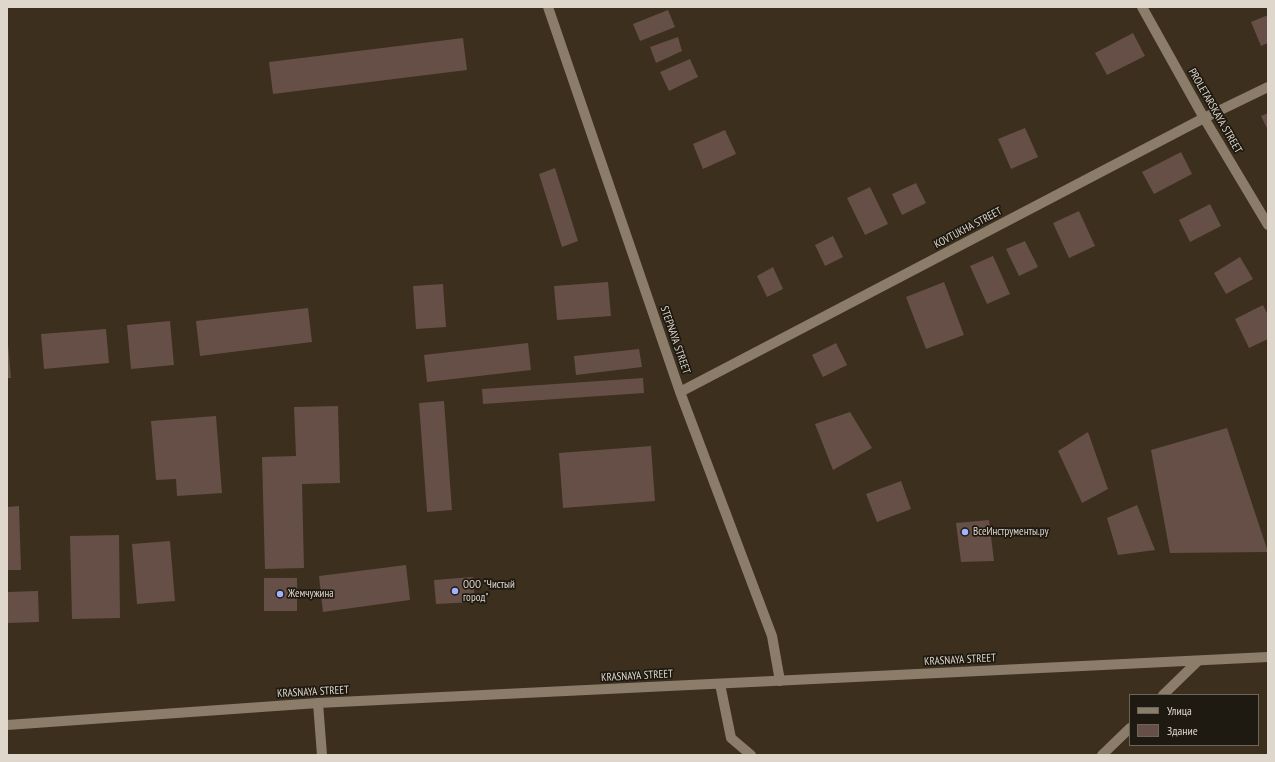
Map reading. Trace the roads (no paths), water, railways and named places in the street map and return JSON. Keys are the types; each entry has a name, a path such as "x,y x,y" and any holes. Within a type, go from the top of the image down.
{"street":[{"name":"STEPNAYA STREET","path":"548,7 680,392 772,636 780,681"},
{"name":"PROLETARSKAYA STREET","path":"1142,7 1204,118 1268,225"},
{"name":"KOVTUKHA STREET","path":"680,392 1204,118 1268,87"},
{"name":"KRASNAYA STREET","path":"7,725 318,703 1268,657"},
{"path":"1164,694 1198,661"},
{"path":"720,684 731,738 751,755"},
{"path":"318,703 322,755"},
{"path":"1102,755 1129,729"}],"place":[{"name":"ВсеИнструменты.ру","path":"965,532"},
{"name":"ООО \"Чистый город\"","path":"455,591"},
{"name":"Жемчужина","path":"280,594"}]}
